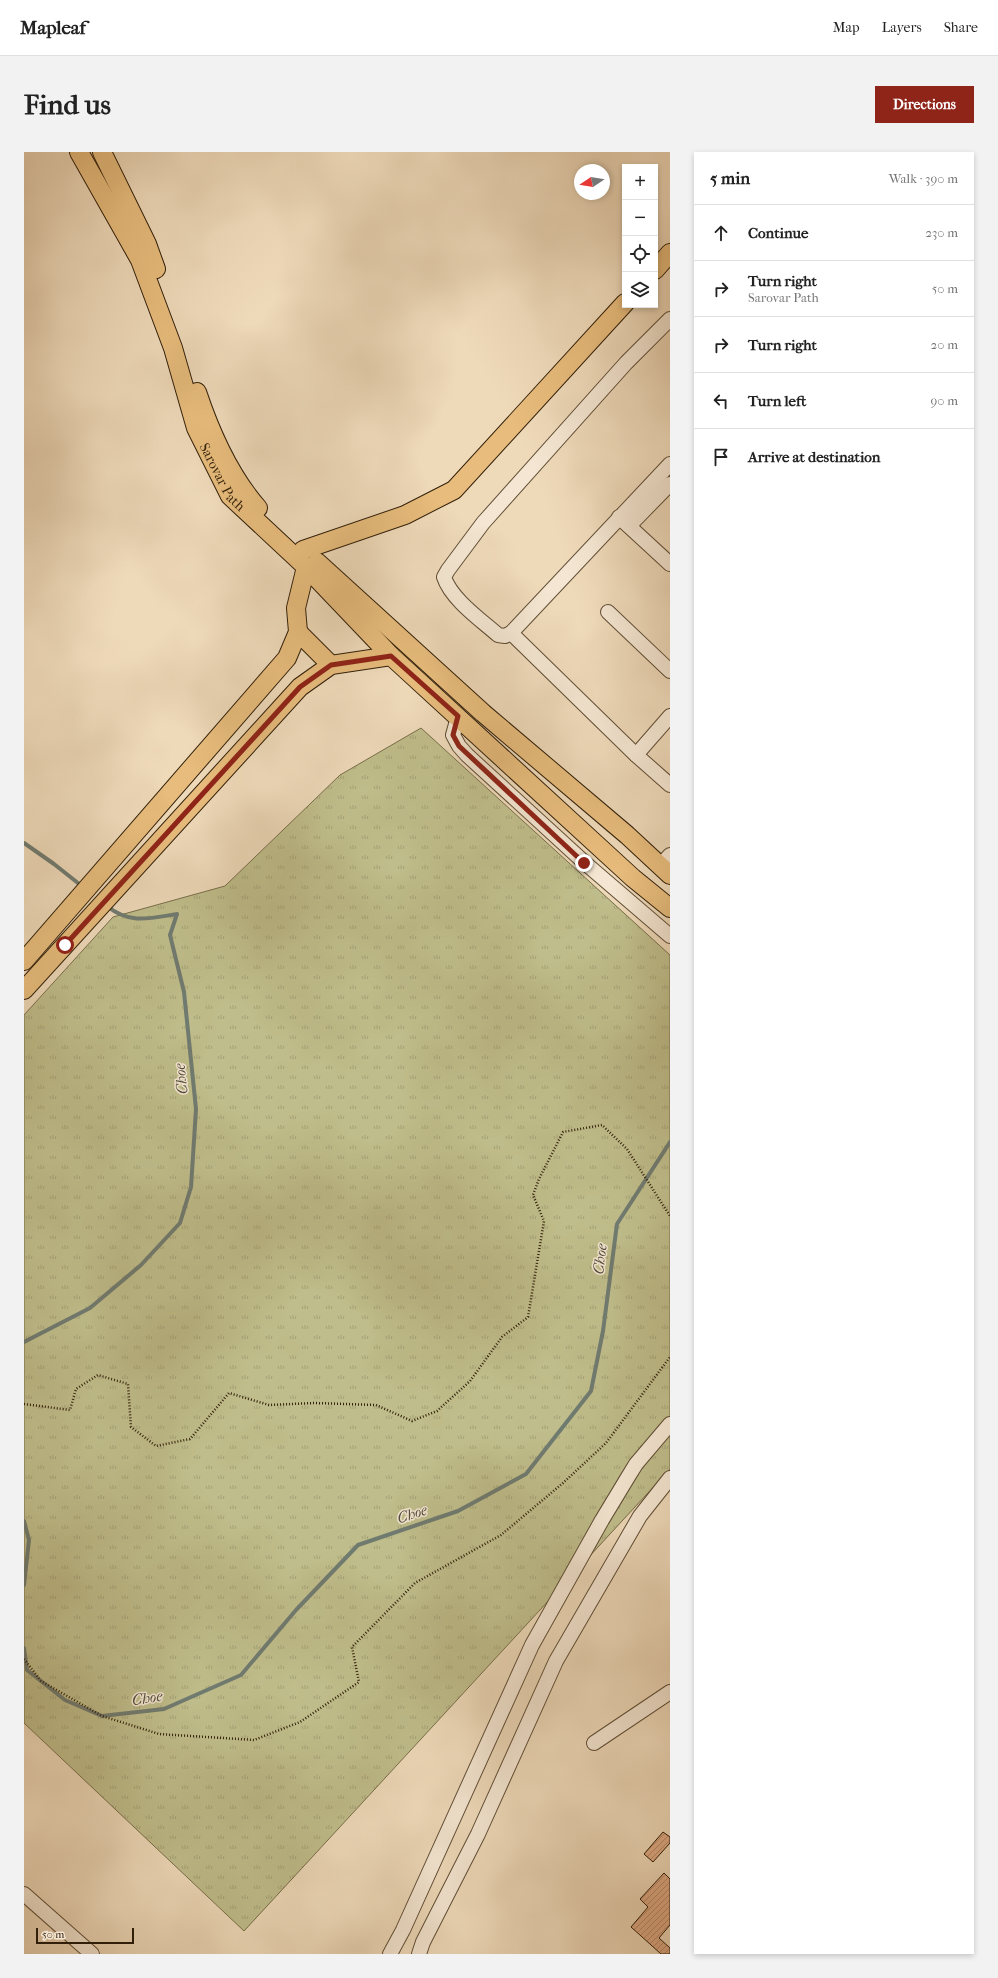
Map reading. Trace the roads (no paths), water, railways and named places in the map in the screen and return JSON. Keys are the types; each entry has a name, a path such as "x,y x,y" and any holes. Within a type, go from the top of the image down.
{"main road":[{"name":"Sarovar Path","path":"79,152 140,260 173,348 196,428 230,496 305,558 391,656 458,716 632,878 670,908"},
{"path":"102,152 146,244 201,403 220,451 241,489 305,558 483,713 627,835 667,866"},
{"path":"658,267 670,253"},
{"path":"305,558 404,515 454,490 622,306"},
{"path":"24,961 287,658 298,632 296,608 305,558"},
{"path":"298,632 331,665"},
{"path":"24,990 300,687 331,665 391,656"},
{"path":"106,867 123,882"}],"street":[{"path":"670,320 626,363 483,523 444,578 452,594 498,635 505,636 511,633 624,522 670,484"},
{"path":"624,522 670,464"},
{"path":"624,522 670,564"},
{"path":"608,612 670,671"},
{"path":"511,633 636,755 670,785"},
{"path":"458,716 453,735 459,746 467,755 584,863 670,936"},
{"path":"636,755 670,716"},
{"path":"390,1954 403,1930 532,1644 602,1520 636,1464 670,1424"},
{"path":"419,1954 423,1942 478,1834 556,1661 640,1516 670,1478"},
{"path":"594,1743 669,1695"},
{"path":"24,1894 92,1954"}],"waterway":[{"name":"Choe","path":"24,843 83,887"},
{"name":"Choe","path":"24,1342 90,1308 141,1265 180,1223 191,1187 196,1109 184,992 170,935 177,914 141,919 132,918 124,916 107,906"},
{"name":"Choe","path":"24,1648 27,1670 65,1700 102,1716 164,1709 241,1675 296,1610 358,1545 458,1511 526,1474 591,1391 603,1331 617,1224 670,1142"},
{"name":"Choe","path":"24,1521 29,1540 24,1585"}]}
